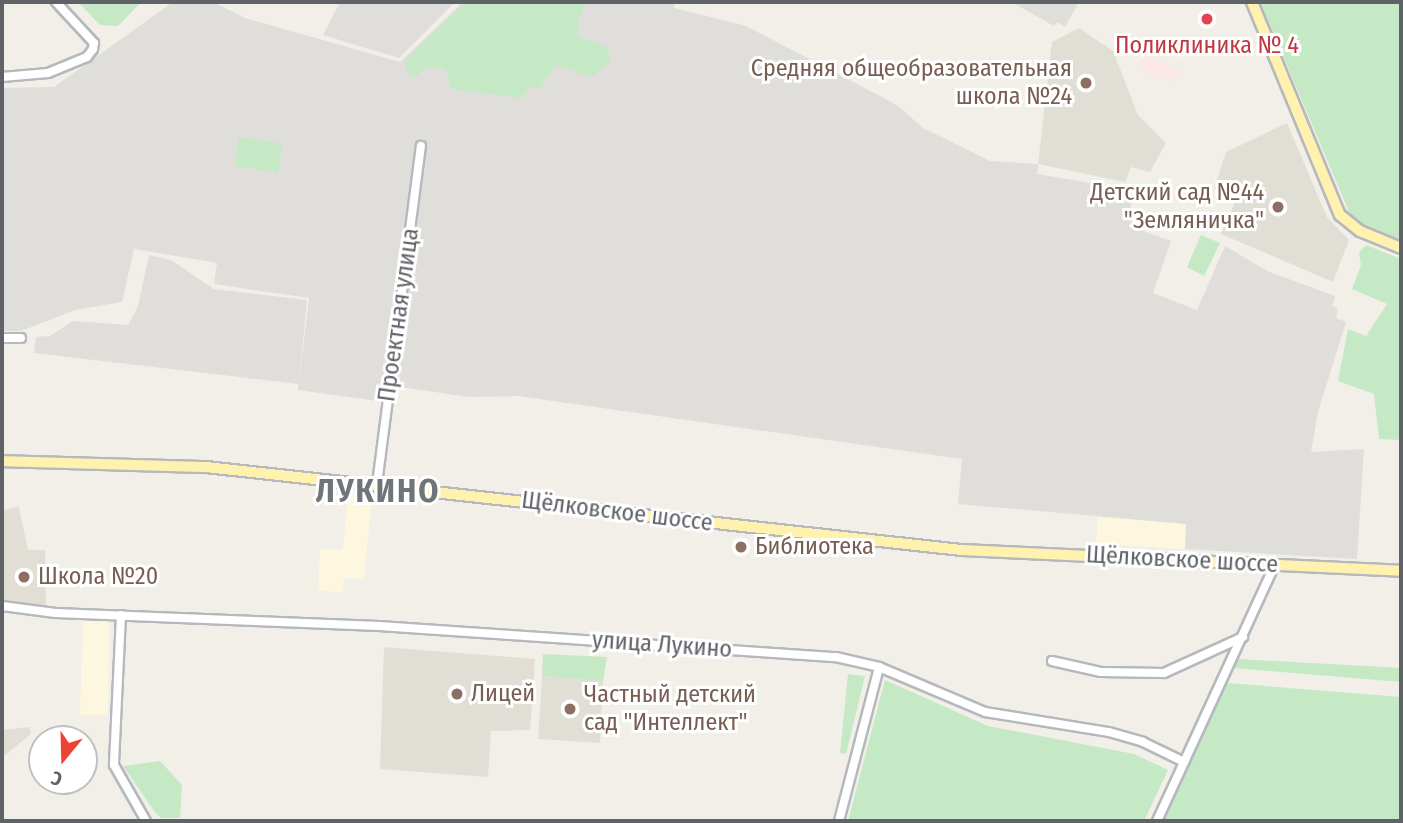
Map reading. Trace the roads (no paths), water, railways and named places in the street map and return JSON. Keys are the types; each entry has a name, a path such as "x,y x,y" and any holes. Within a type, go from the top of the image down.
{"main road":[{"path":"1252,2 1340,215 1360,231 1401,248"},
{"name":"Щёлковское шоссе","path":"2,461 206,467 946,548 1401,571"}],"street":[{"path":"2,77 32,76 61,69 87,57 94,43 56,2"},
{"name":"Проектная улица","path":"377,484 421,146"},
{"path":"2,338 21,338"},
{"path":"1157,821 1275,564"},
{"name":"улица Лукино","path":"2,606 56,613 379,626 836,657 879,667 985,712 1109,732 1143,742 1185,762"},
{"path":"121,615 114,765 147,821"},
{"path":"1052,662 1101,672 1164,673 1243,637"},
{"path":"839,821 879,667"}],"place":[{"name":"Поликлиника № 4","path":"1207,19"},
{"name":"Средняя общеобразовательная школа №24","path":"1086,83"},
{"name":"Детский сад №44 \"Земляничка\"","path":"1278,207"},
{"name":"Библиотека","path":"741,547"},
{"name":"Школа №20","path":"24,577"},
{"name":"Лицей","path":"457,694"},
{"name":"Частный детский сад \"Интеллект\"","path":"570,709"}],"district":[{"name":"ЛУКИНО","path":"378,491"}]}
